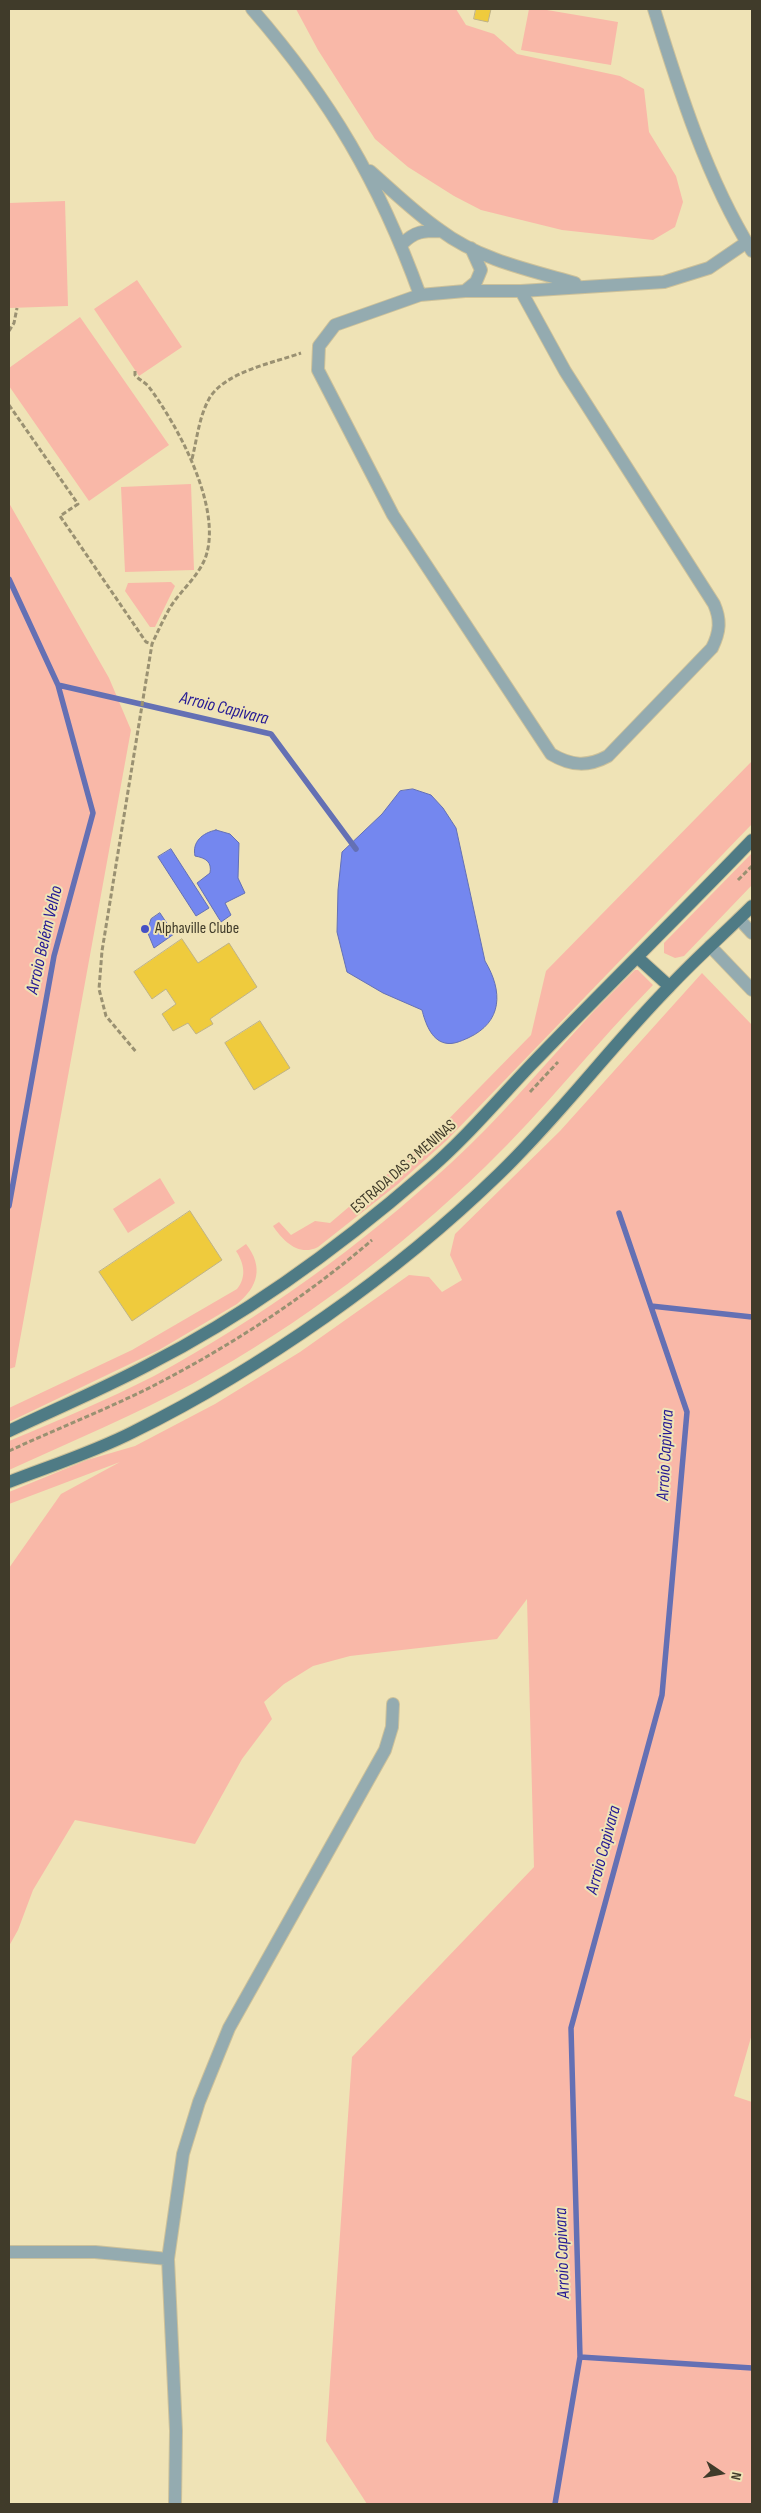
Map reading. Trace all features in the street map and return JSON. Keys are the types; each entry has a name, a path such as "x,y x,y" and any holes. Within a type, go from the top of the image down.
{"main road":[{"name":"ESTRADA DAS 3 MENINAS","path":"9,1431 148,1366 263,1295 350,1234 426,1173 470,1132 529,1067 752,840"},
{"path":"9,1482 131,1433 214,1389 280,1347 382,1275 451,1218 501,1172 669,986 752,906"},
{"path":"637,957 669,986"}],"street":[{"path":"252,9 313,84 365,166 402,244 420,295"},
{"path":"521,291 565,371 714,604 718,614 718,636 712,648 608,756 586,764 574,764 551,754 393,515 318,370 319,346 335,326 420,295 465,290 521,291 664,282 709,268 749,247 717,182 689,117 654,9"},
{"path":"365,166 440,231 471,248 513,265 584,286"},
{"path":"402,244 413,233 419,231 440,231"},
{"path":"465,290 480,276 479,262 471,248"},
{"path":"739,919 752,933"},
{"path":"710,946 752,990"},
{"path":"175,2504 176,2431 168,2259 183,2154 215,2057 243,2000 385,1750 392,1727 393,1704"},
{"path":"9,2252 79,2251 168,2259"}],"path":[{"path":"9,331 14,323 17,308"},
{"path":"192,459 206,405 216,389 232,378 301,353"},
{"path":"135,371 135,375 150,388 182,438 192,459 209,530 206,556 194,578 172,606 152,644 102,951 99,989 106,1016 137,1053"},
{"path":"9,405 78,504 60,516 146,642 152,644"}],"shaded area":[{"path":"296,9 456,9 466,25 494,34 517,54 620,76 644,89 649,132 676,176 683,202 675,227 653,240 562,230 481,210 454,196 408,167 375,139 318,50"},
{"path":"529,9 541,9 618,22 611,65 521,50"},
{"path":"65,201 68,306 9,308 9,203"},
{"path":"137,280 182,347 139,376 94,309"},
{"path":"80,317 169,445 89,501 9,386 9,368"},
{"path":"191,484 194,570 125,572 121,487"},
{"path":"9,503 109,678 131,730 15,1367 9,1369"},
{"path":"171,582 175,586 155,627 150,627 125,591 128,583"},
{"path":"752,761 752,824 446,1141 398,1184 318,1247 304,1250 298,1249 287,1242 273,1226 279,1222 291,1235 315,1221 330,1223 431,1137 531,1035 546,971"},
{"path":"752,853 752,885 684,956 675,958 664,953 664,943"},
{"path":"635,970 638,970 653,985 508,1144 453,1197 384,1256 348,1284 273,1336 194,1383 9,1470 9,1441 118,1393 194,1354 272,1305 382,1223 451,1163 485,1130 588,1017"},
{"path":"702,973 752,1025 752,2034 734,2096 752,2102 752,2504 367,2504 326,2441 352,2057 534,1867 527,1599 497,1639 350,1656 313,1666 284,1684 264,1702 272,1719 242,1759 195,1844 75,1820 33,1890 18,1930 9,1946 9,1568 61,1494 120,1462 9,1504 9,1492 87,1460 135,1446 215,1404 300,1352 409,1275 429,1277 442,1292 462,1280 450,1255 455,1234 560,1131"},
{"path":"160,1178 175,1203 128,1233 113,1209"},
{"path":"246,1244 252,1252 255,1261 256,1276 250,1291 237,1304 159,1350 9,1422 9,1408 132,1350 237,1289 242,1280 243,1270 241,1260 236,1251"}],"water":[{"path":"413,789 431,795 443,808 456,828 485,961 495,983 497,994 494,1015 488,1023 480,1031 454,1043 440,1041 432,1034 422,1010 383,993 347,972 337,932 338,890 342,852 382,814 400,791"},
{"path":"216,830 230,834 239,843 238,878 245,893 225,903 231,915 221,922 197,883 210,873 209,863 205,859 195,856 194,851 197,842 202,836"},
{"path":"171,849 209,908 196,916 158,857"},
{"path":"160,913 174,934 154,948 147,931 151,919"}],"building":[{"path":"476,9 491,9 488,22 474,19"},
{"path":"182,939 198,963 229,943 257,987 210,1019 213,1024 196,1034 188,1023 173,1031 162,1014 176,1004 166,989 152,999 134,972"},
{"path":"260,1021 290,1068 254,1090 225,1043"},
{"path":"190,1211 222,1260 132,1321 99,1272"}],"waterway":[{"name":"Arroio Capivara","path":"9,579 58,685 271,734 356,849"},
{"name":"Arroio Belém Velho","path":"9,1206 54,956 93,813 58,685"},
{"name":"Arroio Capivara","path":"555,2504 580,2357 571,2028 662,1695 687,1412 619,1213"},
{"path":"651,1306 752,1317"},
{"path":"580,2357 752,2368"}],"place":[{"name":"Alphaville Clube","path":"145,929"}]}
